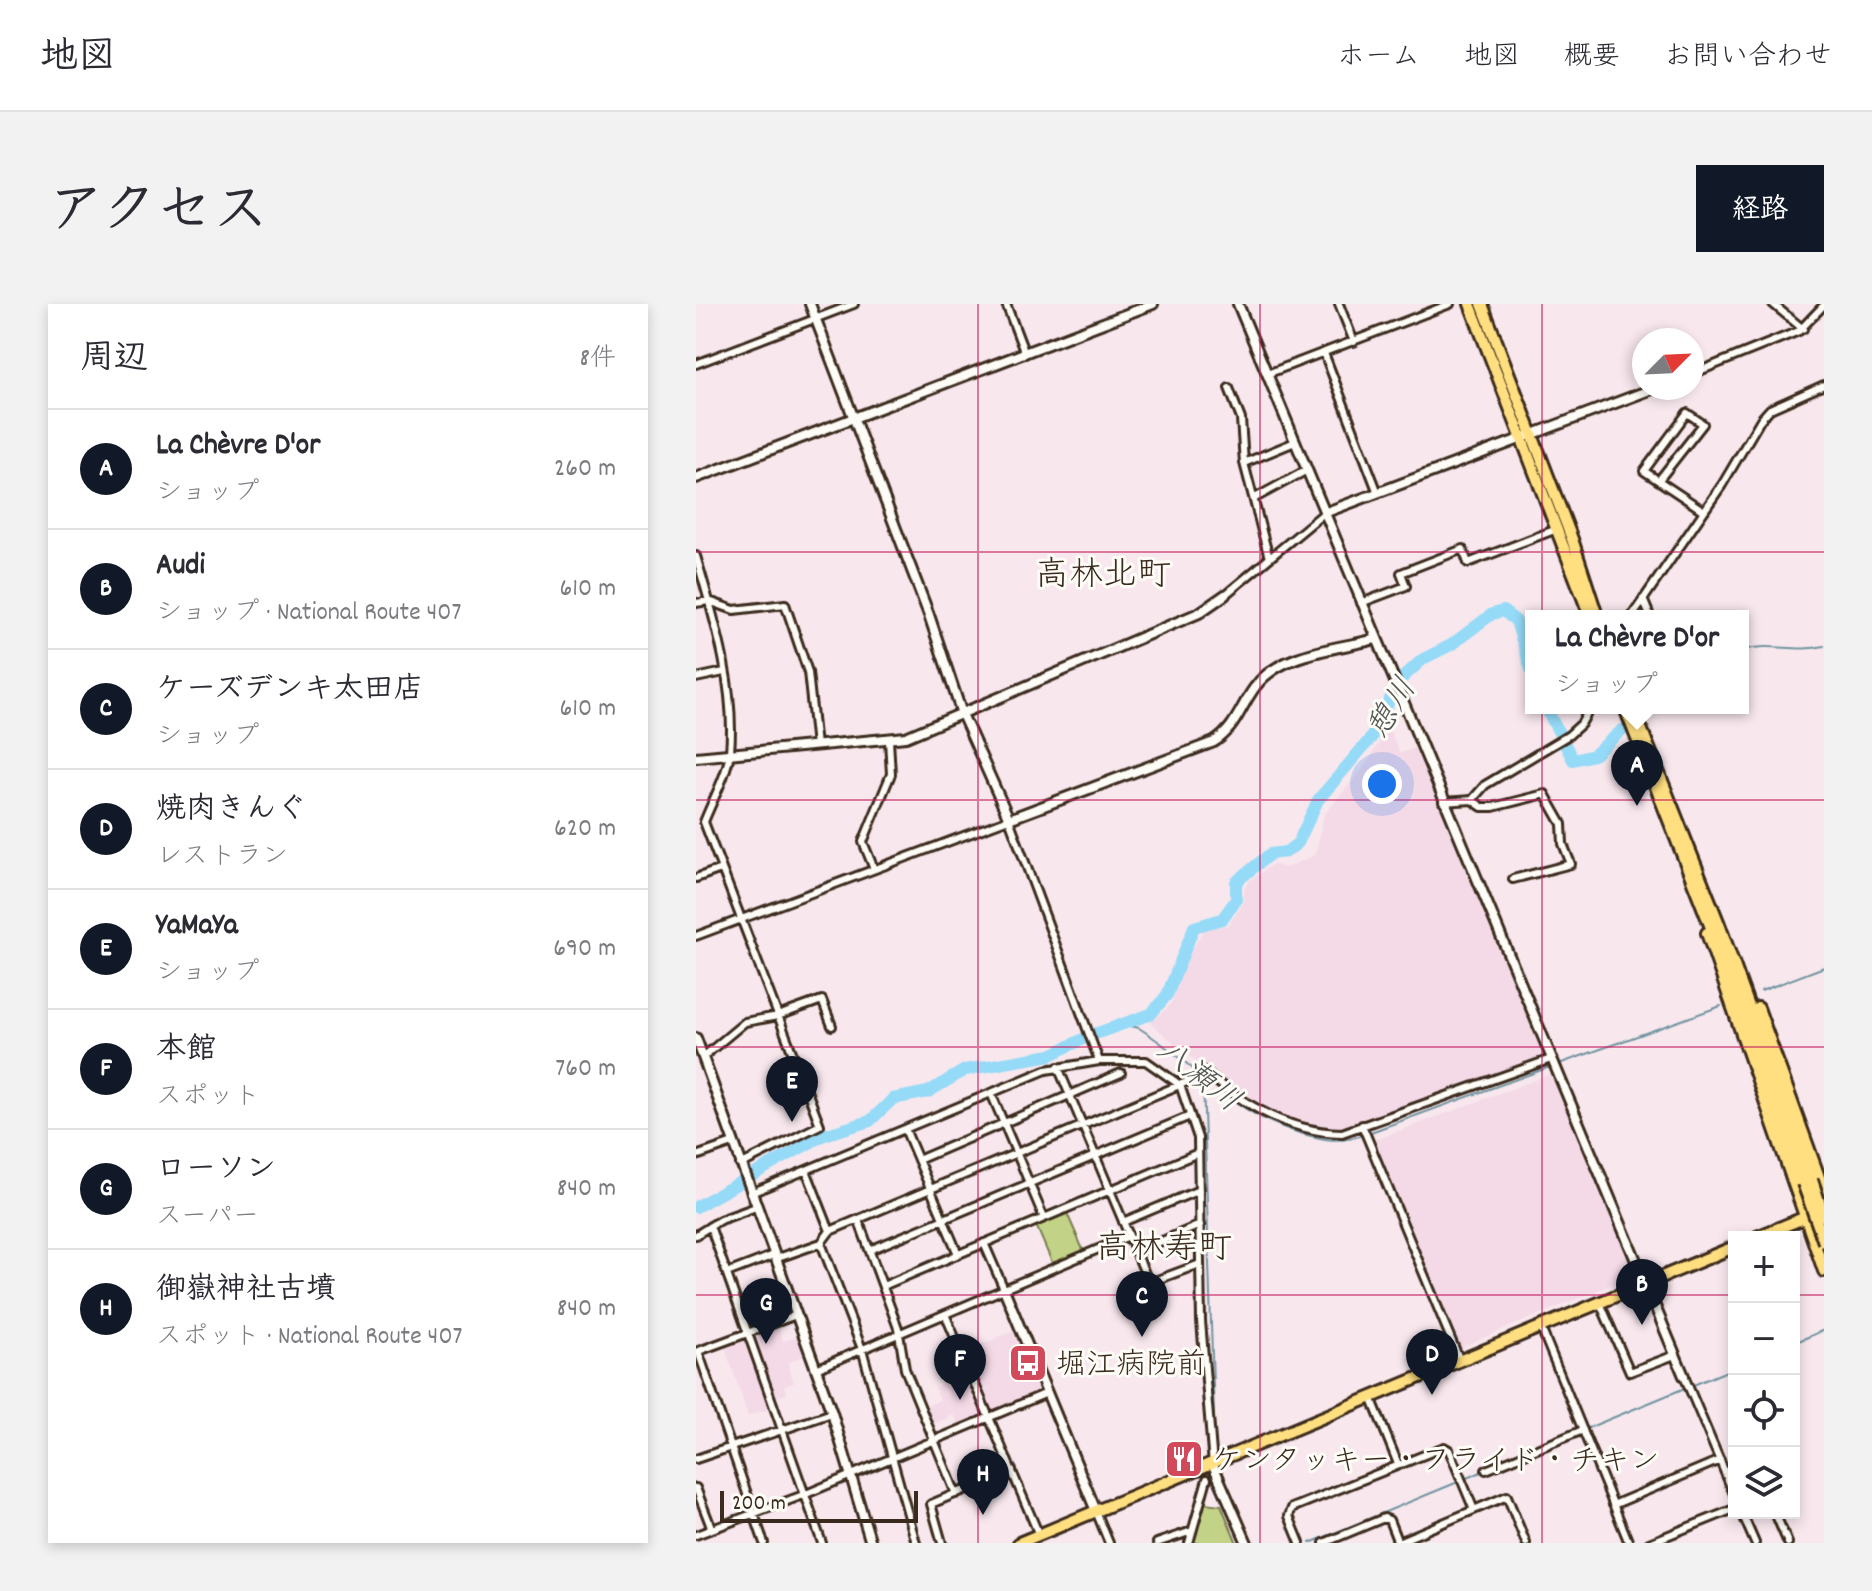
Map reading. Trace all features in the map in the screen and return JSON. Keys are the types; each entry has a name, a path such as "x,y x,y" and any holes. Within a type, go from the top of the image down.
{"highway":[{"path":"1470,304 1572,539 1595,610"},
{"path":"1482,304 1557,529 1588,610"},
{"path":"1627,714 1808,1182 1824,1216"},
{"path":"1635,714 1697,867 1808,1182 1824,1242"},
{"path":"1681,851 1824,1271"},
{"path":"1697,867 1719,908 1824,1191"},
{"path":"1772,1231 1824,1209"},
{"path":"1030,1540 1728,1250"}],"street":[{"path":"810,304 929,615 962,714 1009,819 1099,1061"},
{"path":"696,364 854,304"},
{"path":"1006,304 1025,354"},
{"path":"696,478 1153,304"},
{"path":"1238,304 1443,802 1728,1479"},
{"path":"1339,304 1354,342"},
{"path":"1267,374 1450,304"},
{"path":"1773,304 1803,329"},
{"path":"1704,369 1803,329 1824,305"},
{"path":"1324,353 1378,493"},
{"path":"1636,610 1770,409 1824,385"},
{"path":"1229,388 1241,419 1244,463 1269,558"},
{"path":"696,757 889,740 912,735 1199,613 1324,513 1632,397"},
{"path":"1659,480 1703,424 1687,413 1644,471 1704,511"},
{"path":"1244,463 1295,442"},
{"path":"1255,498 1307,470"},
{"path":"1361,603 1406,586 1401,573 1463,549 1468,563 1557,529"},
{"path":"696,556 709,601 729,701 730,753 704,822 820,1125 741,1166"},
{"path":"1643,599 1648,610"},
{"path":"696,603 709,601 734,610 785,604 808,672 816,746"},
{"path":"696,936 1214,742 1233,726 1256,684 1270,672 1309,655 1376,639"},
{"path":"696,678 724,672"},
{"path":"1472,800 1485,785 1569,735 1587,714"},
{"path":"874,869 863,842 891,774 889,740"},
{"path":"1443,802 1472,800 1482,807 1493,807 1545,794 1562,824 1563,844 1571,864 1513,879"},
{"path":"696,826 704,822"},
{"path":"696,878 721,869"},
{"path":"703,1057 745,1022 778,1016 822,1000 832,1026"},
{"path":"696,1038 832,1413 869,1543"},
{"path":"750,1192 1058,1067 1099,1061 1146,1061 1180,1085 1198,1153 1210,1456 1247,1543"},
{"path":"727,1273 821,1243 830,1231 1192,1080 1204,1071 1266,1115 1329,1133 1363,1127 1553,1065"},
{"path":"1058,1067 1149,1283 1200,1264"},
{"path":"918,1160 1121,1073"},
{"path":"991,1093 1044,1218"},
{"path":"870,1250 1190,1116"},
{"path":"1363,1127 1460,1361"},
{"path":"905,1129 958,1254"},
{"path":"696,1156 733,1143"},
{"path":"883,1286 1198,1153"},
{"path":"806,1170 830,1231"},
{"path":"1123,1222 1199,1190"},
{"path":"696,1235 756,1207"},
{"path":"858,1219 883,1286 905,1369 956,1494"},
{"path":"1136,1252 1200,1225"},
{"path":"710,1226 822,1543"},
{"path":"816,1369 1129,1236"},
{"path":"821,1243 862,1349 916,1543"},
{"path":"984,1243 1109,1543"},
{"path":"1600,1303 1630,1372 1675,1355"},
{"path":"945,1314 1012,1470 1030,1540"},
{"path":"764,1543 697,1352 796,1315"},
{"path":"1541,1328 1629,1543"},
{"path":"696,1535 806,1494 1047,1393"},
{"path":"1371,1397 1398,1464"},
{"path":"696,1459 832,1413"},
{"path":"1486,1470 1583,1430"},
{"path":"1300,1543 1289,1516 1290,1510 1398,1464 1447,1448 1474,1510"},
{"path":"1613,1505 1720,1460"},
{"path":"942,1543 931,1504 1012,1470"},
{"path":"1189,1543 1207,1479"},
{"path":"696,1488 711,1527"},
{"path":"1324,1543 1386,1518 1398,1542 1507,1496 1523,1542"},
{"path":"1649,1543 1728,1511"},
{"path":"1745,1519 1755,1543"},
{"path":"1778,1519 1788,1543"},
{"path":"1157,1543 1192,1531"},
{"path":"1345,1534 1349,1543"}],"shaded area":[{"path":"1388,727 1400,753 1417,747 1548,1059 1348,1130 1329,1131 1278,1117 1230,1090 1150,1023 1170,1005 1186,960 1204,929 1228,925 1244,902 1244,889 1250,880 1273,864 1286,868 1315,855 1324,815 1367,763"},
{"path":"1553,1073 1637,1274 1459,1348 1372,1141"},
{"path":"778,1287 789,1314 750,1329 740,1299"},
{"path":"777,1324 783,1341 797,1336 804,1356 788,1363 794,1383 784,1386 787,1394 774,1398 752,1334"},
{"path":"1013,1331 1039,1393 991,1414 964,1352"},
{"path":"748,1335 773,1408 748,1416 724,1345"},
{"path":"958,1354 986,1417 960,1428 954,1415 930,1426 923,1407 940,1400 935,1388 942,1384 934,1365"}],"green space":[{"path":"1066,1211 1084,1252 1053,1265 1036,1225"},
{"path":"1204,1503 1221,1505 1237,1543 1193,1543"}],"waterway":[{"name":"憩川","path":"696,1207 824,1135 870,1121 893,1099 928,1092 965,1070 1051,1055 1089,1036 1151,1014 1167,995 1194,927 1222,919 1236,900 1236,882 1270,854 1286,852 1298,843 1318,800 1371,738 1399,681 1423,659 1451,645 1492,614 1503,611 1516,621 1525,650"},
{"name":"憩川","path":"1749,649 1824,646"},
{"name":"憩川","path":"1549,714 1573,760 1594,755 1622,730"},
{"name":"八瀬川","path":"1761,991 1824,967"},
{"name":"八瀬川","path":"1556,1065 1721,1006"},
{"name":"八瀬川","path":"1106,1032 1126,1025 1139,1028 1234,1101 1277,1125 1326,1139 1339,1140 1362,1135"},
{"name":"八瀬川","path":"1368,1133 1550,1067"},
{"path":"1203,1080 1215,1446"},
{"path":"1800,1340 1824,1330"},
{"path":"1691,1386 1728,1371"},
{"path":"1588,1428 1685,1388"},
{"path":"1464,1479 1484,1471"},
{"path":"1310,1543 1458,1482"}],"place":[{"name":"La Chèvre D'or","path":"1637,806"},
{"name":"YaMaYa","path":"792,1122"},
{"name":"Audi","path":"1642,1325"},
{"name":"ケーズデンキ太田店","path":"1142,1337"},
{"name":"ローソン","path":"766,1344"},
{"name":"堀江病院前","path":"1028,1363"},
{"name":"焼肉きんぐ","path":"1432,1395"},
{"name":"本館","path":"960,1400"},
{"name":"ケンタッキー・フライド・チキン","path":"1184,1459"},
{"name":"御嶽神社古墳","path":"983,1515"}],"district":[{"name":"高林北町","path":"1103,572"},
{"name":"高林寿町","path":"1164,1245"}]}
